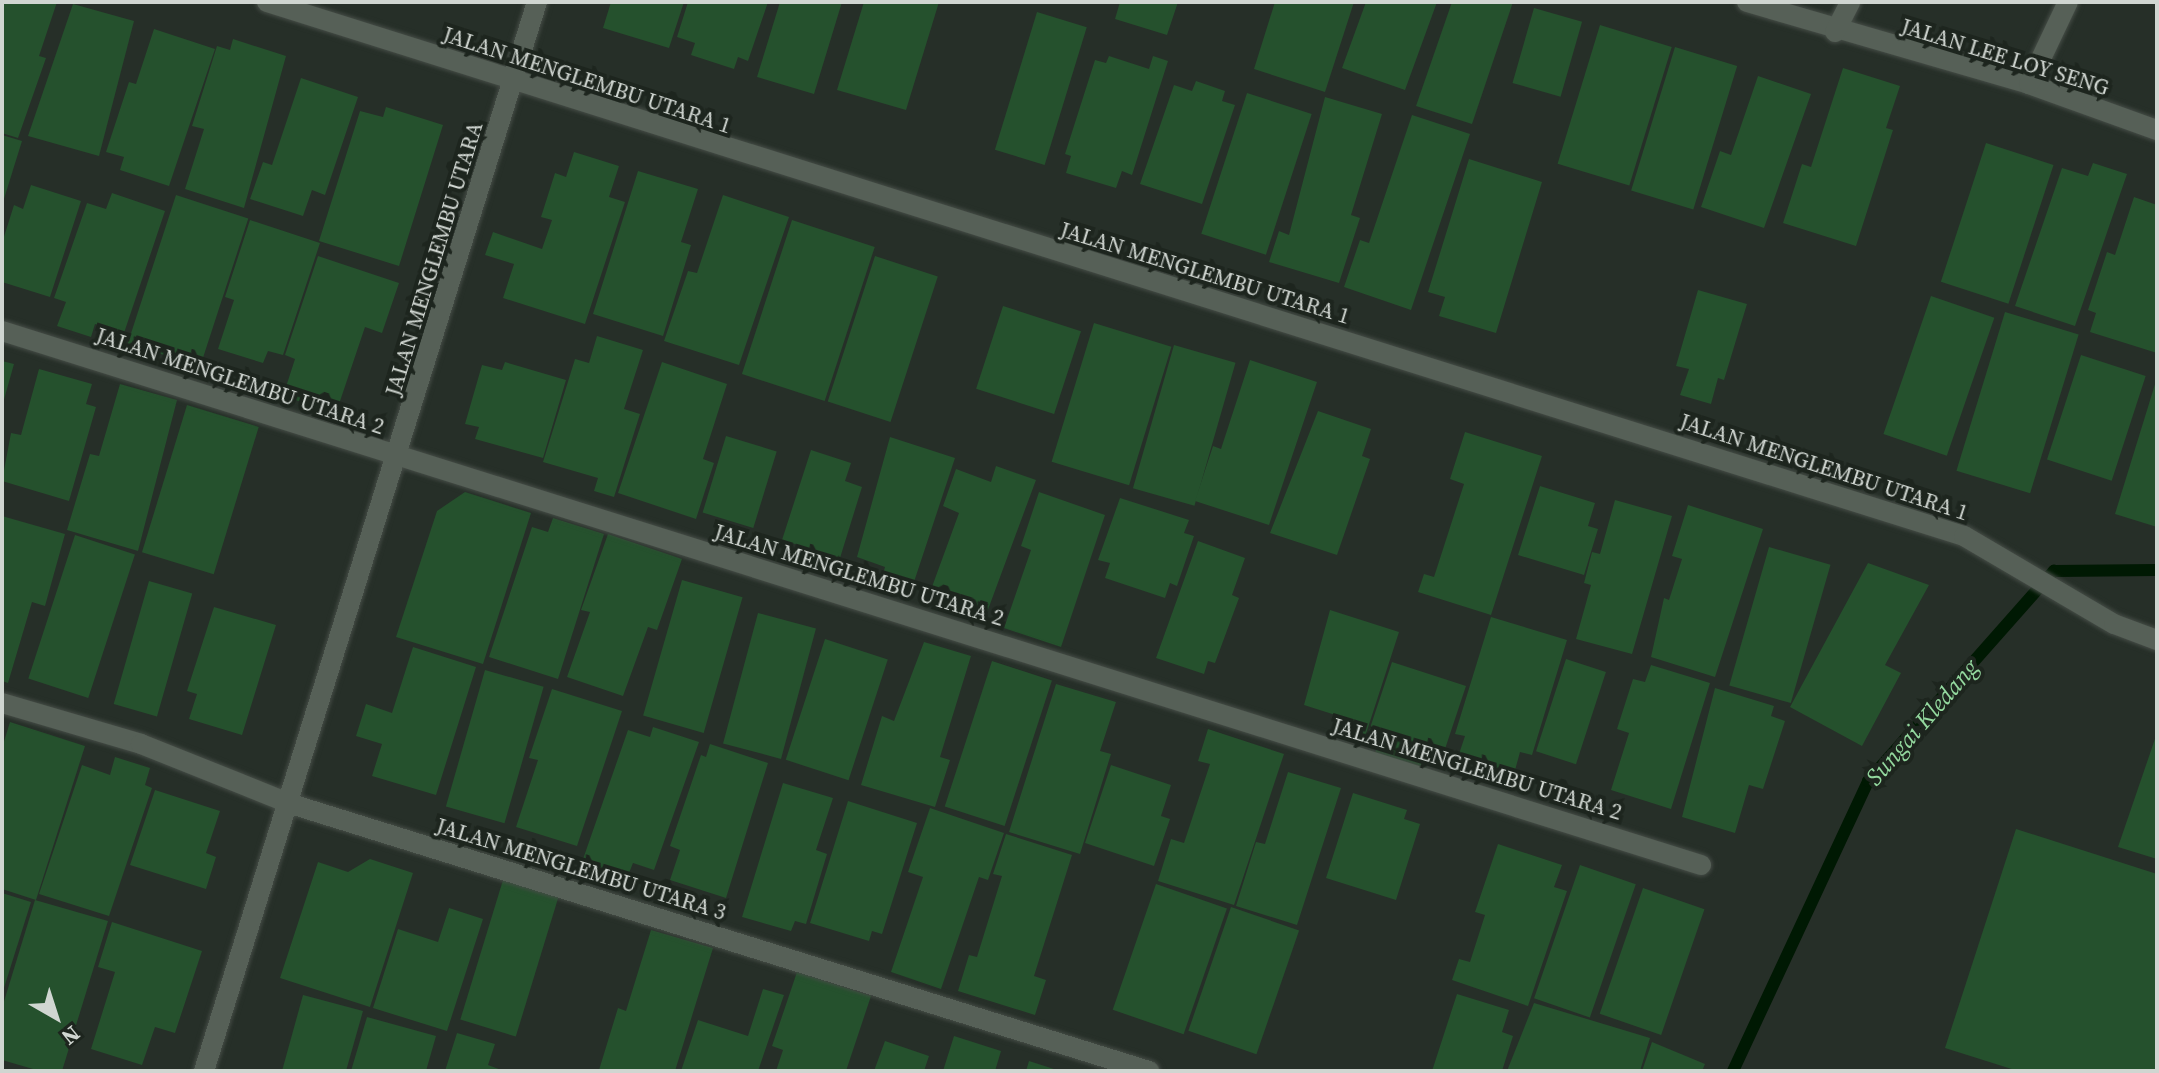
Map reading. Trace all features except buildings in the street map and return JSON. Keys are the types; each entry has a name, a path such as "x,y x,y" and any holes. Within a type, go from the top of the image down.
{"street":[{"name":"JALAN MENGLEMBU UTARA 1","path":"267,2 513,83 1964,536 2017,563 2114,624 2157,640"},
{"name":"JALAN MENGLEMBU UTARA","path":"204,1071 291,804 537,2"},
{"name":"JALAN LEE LOY SENG","path":"1747,2 1835,32 2029,84 2157,130"},
{"path":"1835,32 1850,2"},
{"path":"2029,84 2068,2"},
{"name":"JALAN MENGLEMBU UTARA 2","path":"2,331 1701,865"},
{"name":"JALAN MENGLEMBU UTARA 3","path":"2,703 141,744 291,804 1149,1071"}],"waterway":[{"name":"Sungai Kledang","path":"1733,1071 1868,781 2054,571 2157,570"}]}
